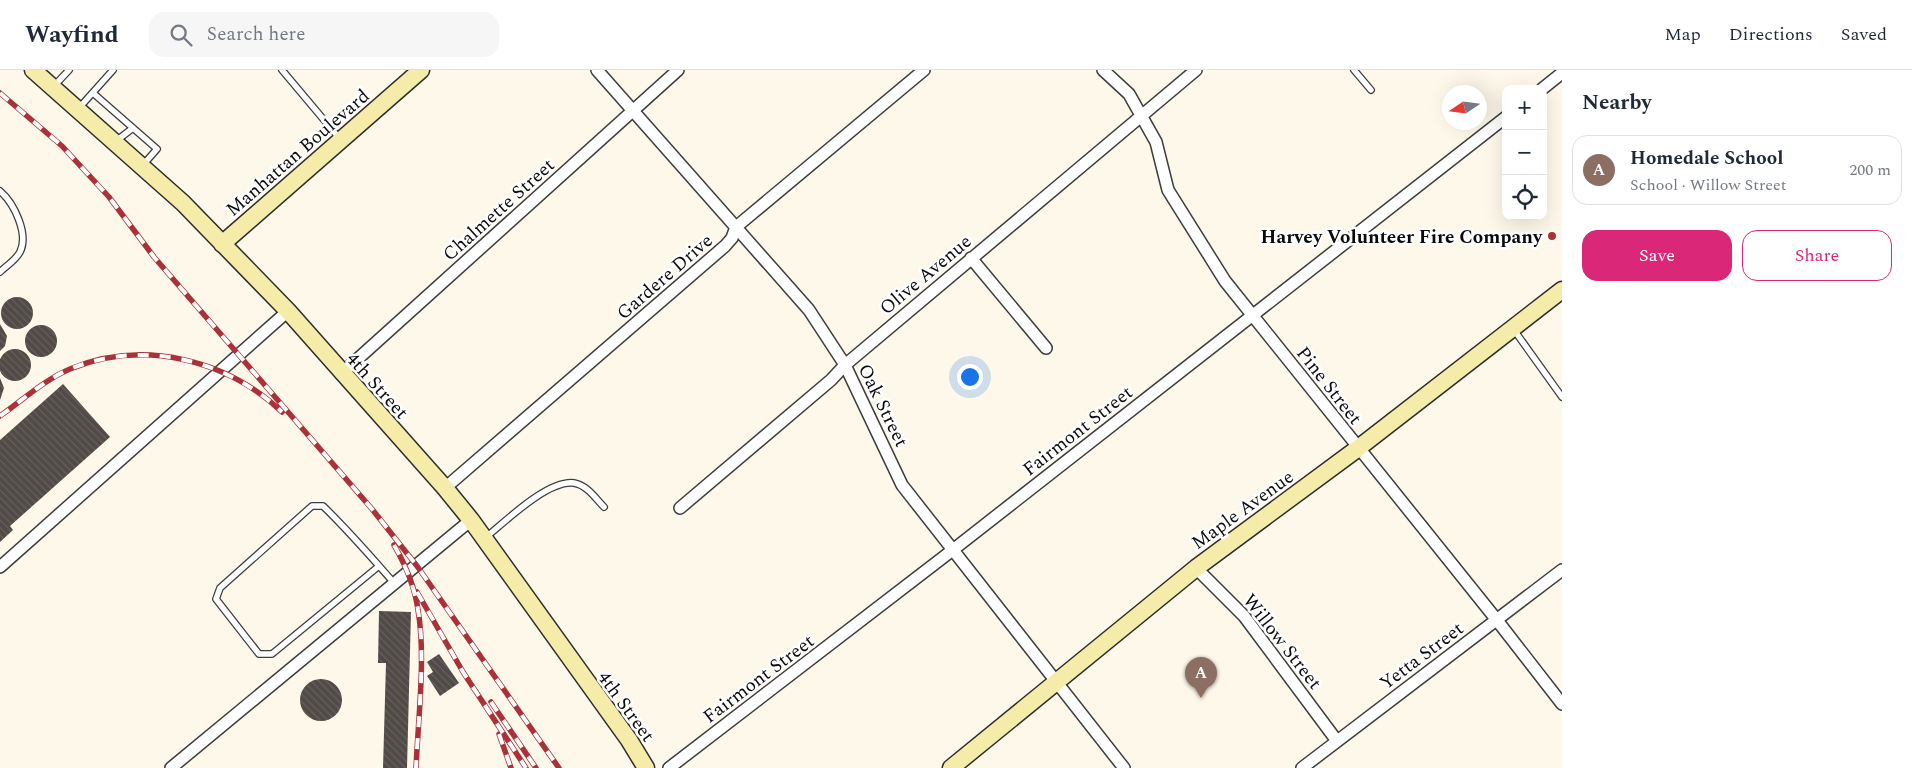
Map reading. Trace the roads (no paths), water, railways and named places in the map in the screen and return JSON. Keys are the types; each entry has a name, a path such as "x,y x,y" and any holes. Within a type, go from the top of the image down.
{"street":[{"name":"4th Street","path":"33,70 183,204 288,312 341,374 445,488 471,520 629,740 646,768"},
{"name":"Manhattan Boulevard","path":"222,244 421,70"},
{"name":"Oak Street","path":"597,70 809,310 845,365 902,485 1124,768"},
{"name":"Chalmette Street","path":"341,374 678,70"},
{"name":"Gardere Drive","path":"445,488 725,246 736,227 924,70"},
{"name":"Pine Street","path":"1103,70 1129,94 1141,114 1156,142 1168,190 1225,281 1562,704"},
{"name":"Olive Avenue","path":"680,508 832,380 845,365 1141,114 1196,70"},
{"path":"1547,85 1562,73"},
{"name":"Fairmont Street","path":"669,768 954,549 1502,120"},
{"path":"972,258 1046,348"},
{"name":"Maple Avenue","path":"951,768 1196,568 1358,449 1514,330 1562,290"},
{"path":"0,567 288,312"},
{"path":"172,768 471,520"},
{"name":"Willow Street","path":"1196,568 1244,616 1337,741"},
{"name":"Yetta Street","path":"1302,768 1562,570"}],"lane":[{"path":"53,88 69,70"},
{"path":"78,110 113,70"},
{"path":"282,70 341,140"},
{"path":"1354,70 1371,90"},
{"path":"93,92 158,149 142,166"},
{"path":"115,143 133,128"},
{"path":"0,191 6,196 16,215 22,230 23,245 19,255 0,272"},
{"path":"1514,330 1562,397"},
{"path":"484,539 538,497 561,485 574,483 586,488 604,507"},
{"path":"379,566 272,654 259,654 216,599 220,588 312,506 323,506 379,566 395,584"}],"railway":[{"path":"0,93 62,146 109,197 154,257 372,509 417,566 559,768"},
{"path":"0,416 42,384 70,369 98,360 154,355 182,359 210,367 236,379 260,394 282,412"},
{"path":"394,545 406,568 412,585 417,602 420,628 421,688 416,768"},
{"path":"417,592 463,672 526,768"},
{"path":"491,702 536,768"},
{"path":"499,734 511,768"}],"place":[{"name":"Harvey Volunteer Fire Company","path":"1552,236"},
{"name":"Homedale School","path":"1201,698"}]}
